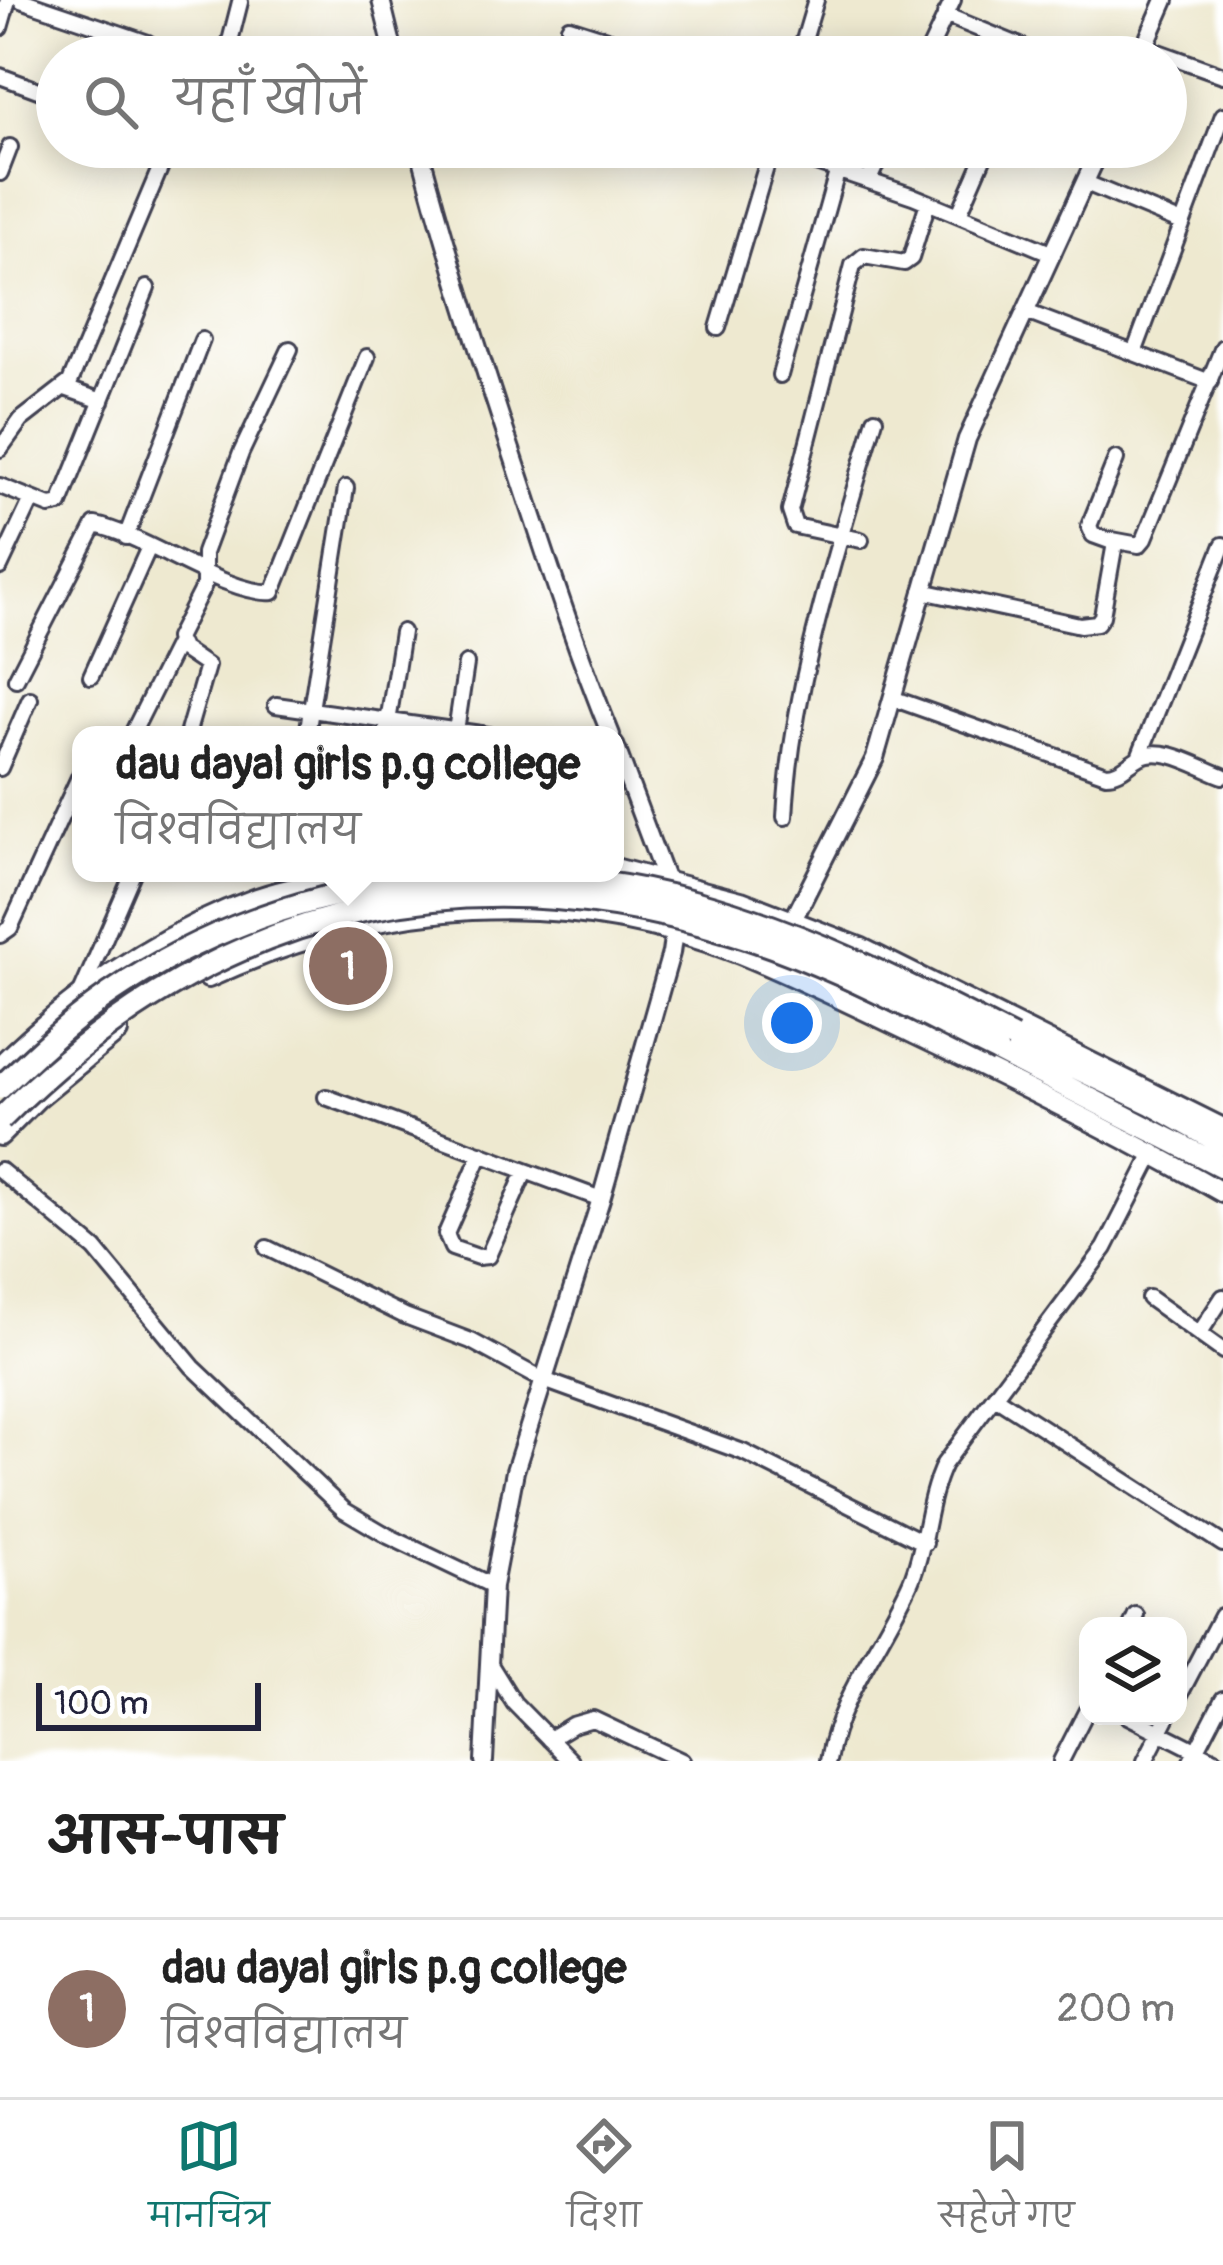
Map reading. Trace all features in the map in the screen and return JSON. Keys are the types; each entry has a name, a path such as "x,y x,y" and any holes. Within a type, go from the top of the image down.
{"main road":[{"path":"624,870 664,878 862,947 1223,1128"},
{"path":"0,1065 81,993 134,957 260,897 330,882"},
{"path":"0,1088 51,1040 125,983 197,944 278,909 399,882"},
{"path":"593,882 692,901 776,928 1005,1044 1223,1167"},
{"path":"0,1120 100,1029 239,948 353,910 485,894 569,898 647,909 736,934 1152,1104 1223,1144"},
{"path":"0,1136 118,1032 181,991 247,960 420,912 525,908 611,917 737,953 1154,1152 1223,1193"}],"street":[{"path":"0,28 8,0"},
{"path":"22,0 128,36"},
{"path":"79,19 86,0"},
{"path":"381,0 390,36"},
{"path":"805,36 816,0"},
{"path":"936,36 953,0"},
{"path":"1149,36 1165,0"},
{"path":"231,36 240,2"},
{"path":"945,15 996,36"},
{"path":"569,27 597,36"},
{"path":"1187,65 1223,75"},
{"path":"0,76 36,89"},
{"path":"1134,353 1219,137 1223,115"},
{"path":"0,173 10,148"},
{"path":"0,449 21,420 65,388 161,168"},
{"path":"425,168 513,457 607,726"},
{"path":"718,328 766,168"},
{"path":"835,168 1053,254"},
{"path":"869,180 874,168"},
{"path":"959,214 979,168"},
{"path":"793,920 867,779 960,457 1092,168"},
{"path":"780,375 838,169"},
{"path":"1086,183 1182,223"},
{"path":"861,540 803,529 789,518 858,258 904,263 911,258 928,202"},
{"path":"0,486 50,506 60,504 147,288"},
{"path":"1026,312 1210,382"},
{"path":"126,537 202,340"},
{"path":"1116,459 1089,529 1093,535 1135,546 1142,543 1223,347"},
{"path":"135,726 204,585 204,553 241,453 290,349"},
{"path":"16,679 90,527 101,525 205,572 260,592 273,592 367,357"},
{"path":"65,388 102,401"},
{"path":"785,817 801,697 875,418"},
{"path":"308,726 346,488"},
{"path":"0,567 32,499"},
{"path":"922,591 1080,625 1097,623 1115,548 1112,540"},
{"path":"1139,757 1223,544"},
{"path":"91,676 149,547"},
{"path":"387,726 402,632"},
{"path":"178,644 207,666 190,726"},
{"path":"457,726 466,664"},
{"path":"892,698 1106,774 1116,774 1139,757 1158,753 1223,776"},
{"path":"0,768 30,699"},
{"path":"276,705 374,726"},
{"path":"484,1761 493,1586 515,1472 601,1199 674,934 675,916 664,878 624,770"},
{"path":"0,935 10,928 72,793"},
{"path":"81,993 129,882"},
{"path":"326,1097 601,1199"},
{"path":"828,1761 836,1730 926,1543 935,1483 944,1464 1105,1248 1154,1152"},
{"path":"481,1154 446,1234 452,1248 488,1256 525,1172"},
{"path":"0,1170 95,1250 194,1367 344,1510 493,1586"},
{"path":"267,1248 405,1316 471,1341 542,1379 743,1452 926,1543"},
{"path":"1198,1334 1223,1297"},
{"path":"1149,1298 1223,1351"},
{"path":"995,1397 1223,1544"},
{"path":"1187,1681 1221,1616"},
{"path":"489,1663 514,1703 571,1761"},
{"path":"1194,1756 1223,1699"},
{"path":"549,1739 593,1719 682,1761"},
{"path":"1061,1761 1079,1725"},
{"path":"1147,1725 1194,1756 1217,1761"},
{"path":"1145,1761 1163,1725"}],"place":[{"name":"dau dayal girls p.g college","path":"348,966"}]}
